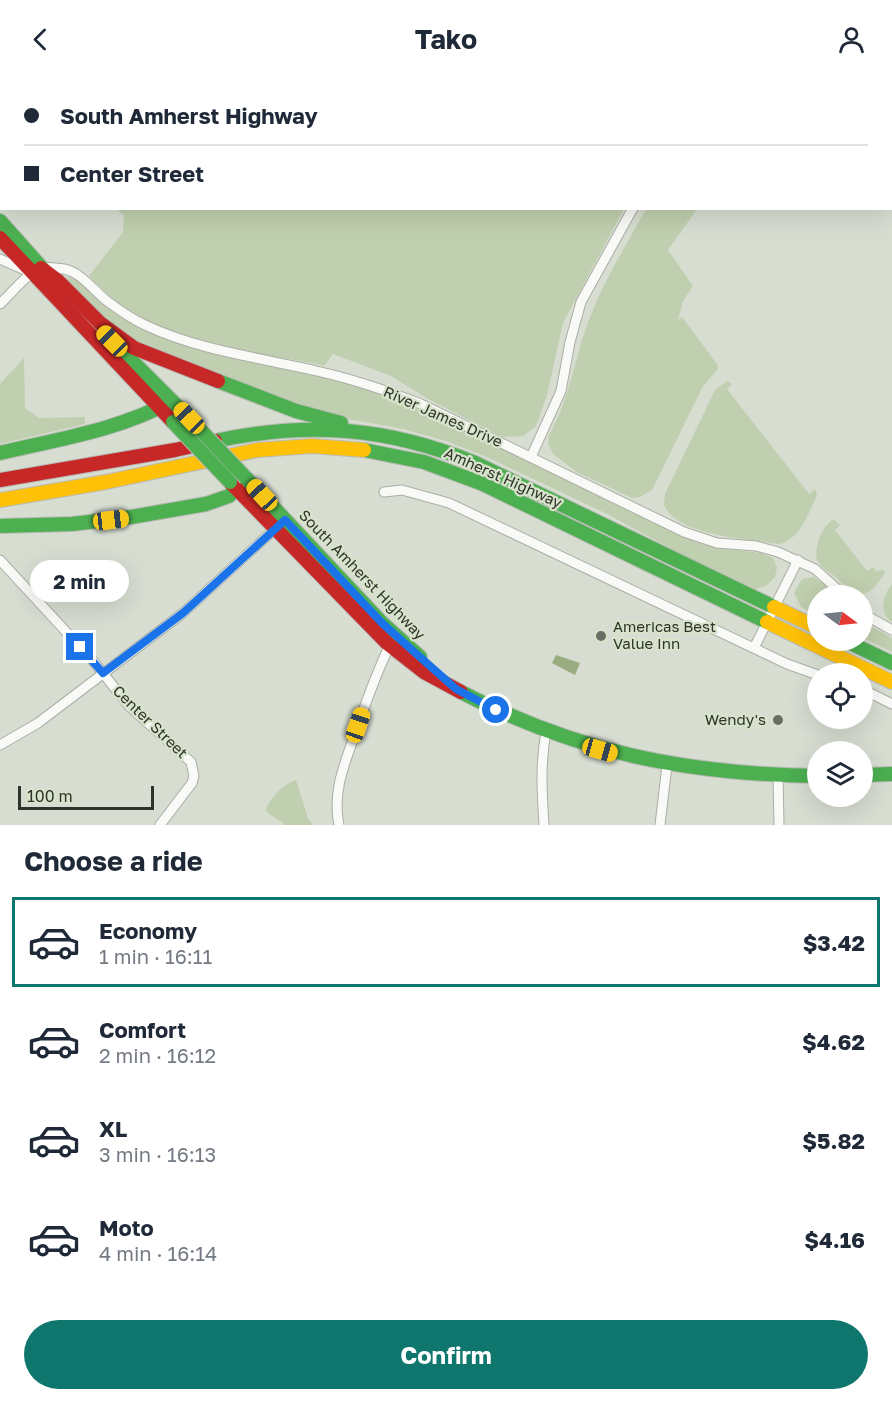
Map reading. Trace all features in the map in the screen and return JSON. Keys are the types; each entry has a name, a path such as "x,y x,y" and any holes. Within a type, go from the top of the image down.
{"main road":[{"name":"South Amherst Highway","path":"0,221 37,270"},
{"name":"South Amherst Highway","path":"0,238 37,270 166,405 189,418 246,478 280,525 361,620 423,672 511,718 546,732 620,755 715,772 807,776"},
{"path":"37,270 57,280 100,323 134,348 296,411 388,435"},
{"name":"South Amherst Highway","path":"166,405 173,422 233,485 280,525 382,623 456,689"},
{"path":"0,453 117,425 166,405"},
{"name":"Amherst Highway","path":"0,480 175,450 243,435 288,429 349,430 388,435 446,451 475,463 807,623"},
{"name":"Amherst Highway","path":"0,500 106,482 257,450 312,446 369,450 424,462 483,484 892,681"},
{"path":"0,525 72,524 206,504 229,496 233,485 246,478"},
{"path":"867,651 892,663"},
{"path":"873,775 892,774"}],"street":[{"path":"531,457 561,391 570,342 581,302 632,210"},
{"name":"River James Drive","path":"0,259 37,270 65,269 72,272 129,317 166,334 222,350 355,380 421,404 700,539 717,543 756,546 798,560 815,569 833,585"},
{"path":"0,304 37,270"},
{"path":"384,492 402,490 448,502 787,664 807,671"},
{"path":"0,745 38,723 183,613 280,525"},
{"name":"Center Street","path":"0,560 103,673 129,706 187,757 193,769 193,780 160,825"},
{"path":"754,648 798,560"},
{"path":"873,619 892,630"},
{"path":"339,825 336,803 341,772 367,699 390,645"},
{"path":"873,694 892,704"},
{"path":"544,825 541,773 546,732"},
{"path":"660,825 667,765"},
{"path":"778,776 779,825"}],"shaded area":[{"path":"117,210 623,210 563,323 547,395 536,426 523,436 502,437 428,399 391,376 333,354 324,366 269,356 194,338 140,317 115,300 89,276 123,232 124,215"},
{"path":"645,210 696,210 668,250 693,286 683,301 678,320 682,317 717,364 718,369 703,386 652,490 640,497 632,498 577,472 553,454 548,443 549,435 563,405 587,326 611,271"},
{"path":"66,278 78,281 135,325 337,379 408,403 695,542 718,548 761,553 773,558 777,567 775,577 766,586 755,589 690,559 607,514 489,458 446,441 403,429 316,413 172,360 116,331"},
{"path":"24,358 25,408 39,418 85,417 85,424 0,444 0,384"},
{"path":"727,381 732,384 727,389 809,494 815,489 817,496 807,518 798,532 786,542 778,544 698,530 671,515 664,505 665,494 715,390"},
{"path":"834,519 840,525 835,530 867,571 873,567 877,572 882,569 885,572 873,588 873,585 845,585 817,560 820,537"},
{"path":"813,577 826,585 807,585 807,610 801,607 794,593 802,579"},
{"path":"892,584 892,622 885,614 883,604"},
{"path":"873,627 892,638 892,652 873,643"},
{"path":"556,655 580,663 575,675 552,663"},
{"path":"296,780 308,818 313,825 285,825 266,811 277,792"}],"traffic: fast":[{"path":"0,221 50,277"},
{"path":"104,333 189,418"},
{"path":"218,381 296,411 341,423"},
{"path":"0,453 110,427 172,401"},
{"path":"189,418 246,478"},
{"path":"173,422 230,482"},
{"path":"215,441 282,431 347,431 379,435 442,451 475,463 774,607"},
{"path":"364,450 424,462 483,484 767,622"},
{"path":"246,478 382,623 420,657"},
{"path":"0,526 72,524 206,504 229,496 246,478"},
{"path":"867,651 892,663"},
{"path":"461,692 548,731 634,756 723,771 807,776"},
{"path":"873,775 892,774"}],"traffic: slow":[{"path":"0,500 106,482 257,450 312,446 364,450"},
{"path":"774,607 807,623"},
{"path":"767,622 892,682"}],"traffic: jam":[{"path":"0,238 173,422"},
{"path":"41,268 57,280 100,323 134,348 218,381"},
{"path":"0,480 215,441"},
{"path":"230,482 387,643 424,672 461,692"}],"place":[{"name":"Americas Best Value Inn","path":"601,636"},
{"name":"Wendy's","path":"778,720"}],"route":[{"path":"80,647 103,673 183,613 285,520 382,623 456,689 496,710"}]}
